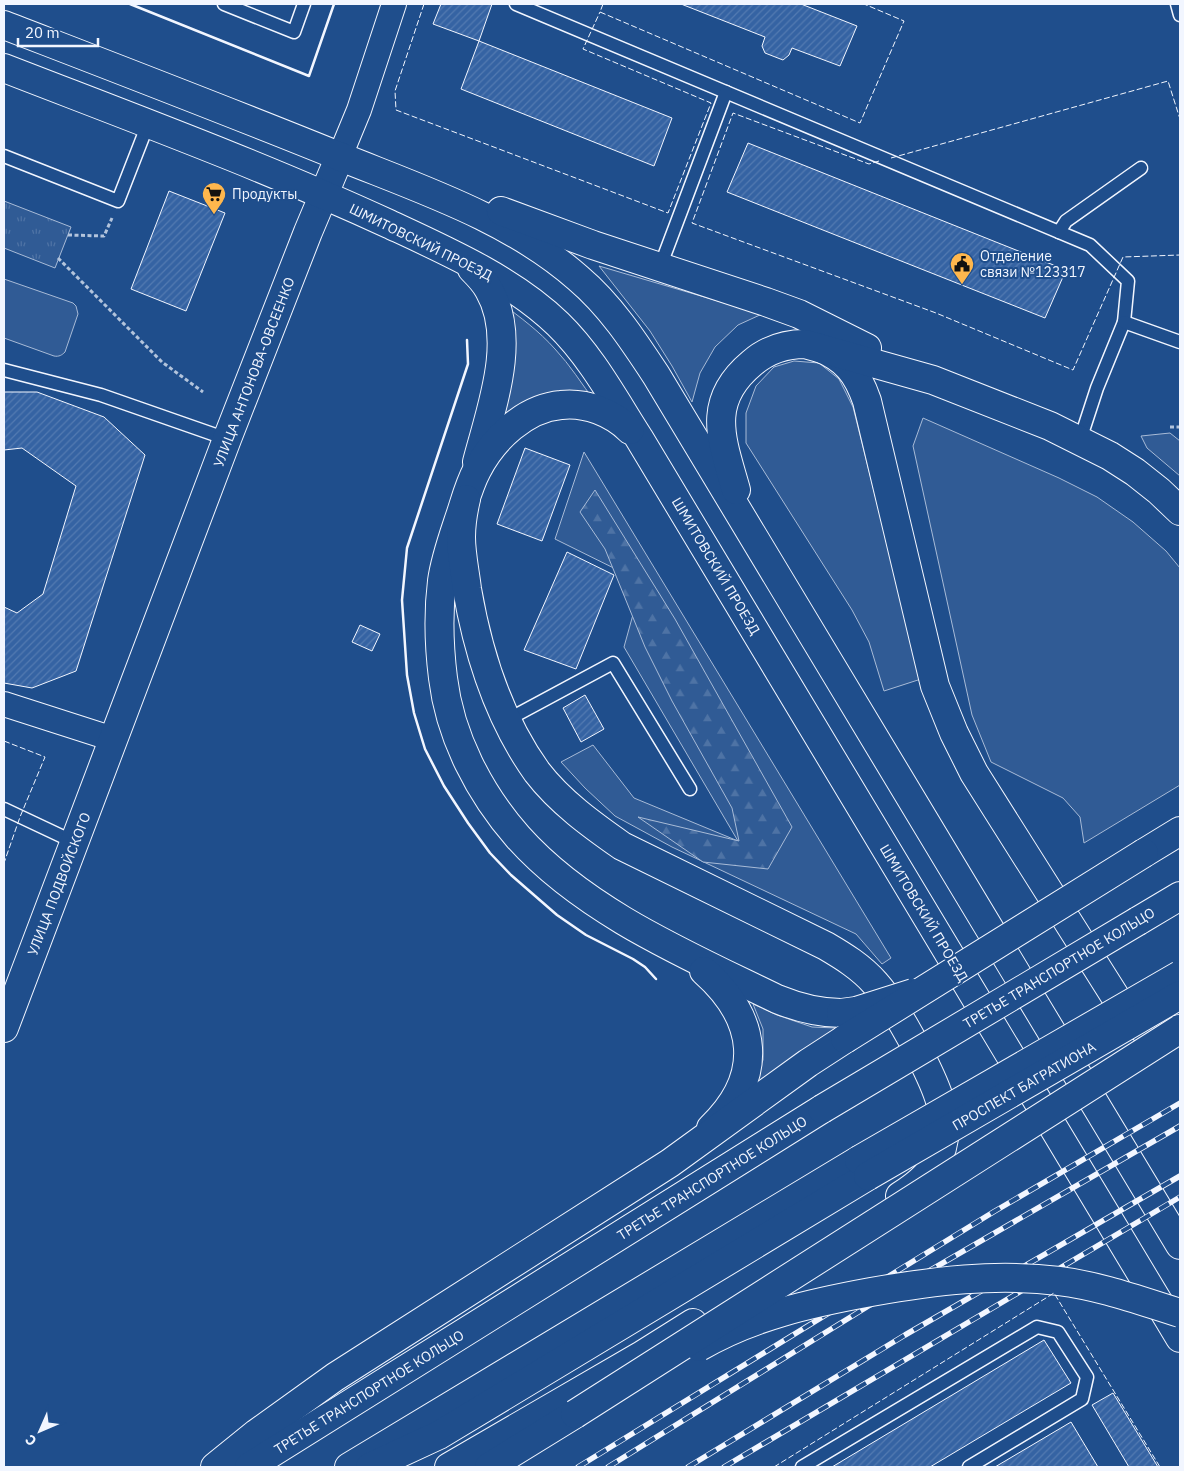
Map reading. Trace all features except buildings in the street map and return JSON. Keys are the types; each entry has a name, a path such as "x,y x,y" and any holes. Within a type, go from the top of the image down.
{"main road":[{"path":"4,25 446,199 502,226 544,252 577,277 604,302 656,375 1180,1245"},
{"name":"ШМИТОВСКИЙ ПРОЕЗД","path":"4,68 324,194 455,256 518,292 558,324 600,376 639,438 1180,1338"},
{"path":"340,156 593,245 799,314 924,377"},
{"name":"УЛИЦА АНТОНОВА-ОВСЕЕНКО","path":"113,739 227,439 308,232 340,156"},
{"path":"449,1467 642,1355 915,1186 935,1165 942,1148 945,1130 937,1092 928,1068 898,1013 874,981 843,956 826,946 622,846 599,830 555,792 538,773 522,748 507,720 480,651 464,569 461,538 462,518 500,374 501,331 495,302 489,289 472,269 455,256"},
{"path":"744,520 722,439 722,405 736,378 759,357 771,350 796,344 818,347 924,377 1050,426 1110,456 1135,472 1160,491 1180,511"},
{"path":"818,347 845,362 852,369 867,401 935,686 954,733 974,773 1130,1020 1149,1032 1167,1033 1180,1029"},
{"path":"639,438 613,416 599,410 571,404 552,405 536,410 520,420 508,430 484,457 469,490 453,536 444,571 439,625 443,680 450,712 459,740 472,770 501,817 519,838 562,878 590,900 666,944 777,999 795,1007 812,1011 841,1013 856,1011 921,990"},
{"name":"УЛИЦА ПОДВОЙСКОГО","path":"4,1028 113,739"},
{"path":"215,1467 335,1376 670,1163 808,1063 921,990 1180,829"},
{"name":"ТРЕТЬЕ ТРАНСПОРТНОЕ КОЛЬЦО","path":"249,1467 822,1109 1180,896"},
{"path":"666,944 705,972 729,996 738,1010 748,1045 748,1063 737,1096 716,1123 670,1163"},
{"path":"370,1467 439,1435 864,1168 1180,975"},
{"name":"ПРОСПЕКТ БАГРАТИОНА","path":"864,1168 1180,995"},
{"path":"489,1467 1180,1029"},
{"path":"350,1467 864,1168"},
{"path":"574,1414 598,1407 711,1340 744,1324 823,1301 902,1287 960,1279 1012,1277 1061,1281 1110,1291 1180,1313"}],"street":[{"name":"УЛИЦА АНТОНОВА-ОВСЕЕНКО","path":"340,156 359,110 394,4"},
{"path":"4,704 113,739"}],"lane":[{"path":"224,4 294,32 304,4"},
{"path":"516,4 1090,245 1128,281 1124,322 1097,388 1080,440"},
{"path":"1177,4 1180,15"},
{"path":"660,267 726,92"},
{"path":"4,156 118,201 148,124"},
{"path":"1059,232 1066,221 1141,168"},
{"path":"1124,322 1180,342"},
{"path":"4,370 101,395 227,439"},
{"path":"507,720 613,663 690,789"},
{"path":"4,809 74,842"},
{"path":"802,1467 1037,1327 1058,1332 1087,1377 1082,1400 969,1467"}],"path":[{"path":"68,235 104,236 118,201"},
{"path":"58,258 162,362 203,392"},
{"path":"1170,427 1180,427"}],"green space":[{"path":"4,201 71,227 55,268 4,248"},
{"path":"599,266 762,314 738,325 715,347 700,373 692,402 650,331"},
{"path":"4,279 73,303 76,306 78,314 63,354 54,356 4,338"},
{"path":"501,303 549,342 595,402 568,394 537,397 492,423"},
{"path":"794,361 819,363 839,379 853,407 921,679 884,691 869,642 852,610 746,443 746,413 756,386 774,367"},
{"path":"923,418 1059,478 1097,497 1133,522 1166,551 1180,568 1180,785 1084,843 1080,817 1063,798 991,762 972,715 913,446"},
{"path":"1170,433 1180,441 1180,476 1147,448 1141,436"},
{"path":"584,452 891,958 882,964 856,934 672,847 615,816 561,762 593,745 634,798 738,841 624,647 642,582 555,539"},
{"path":"595,490 675,619 792,827 768,869 703,862 638,817 739,841 732,808 672,701 645,647 605,549 580,512"},
{"path":"753,1004 777,1015 812,1027 836,1028 750,1092 763,1060 763,1029"}],"railway":[{"path":"578,1467 995,1211 1180,1103"},
{"path":"608,1467 870,1305 1180,1126"},
{"path":"688,1467 905,1335 1180,1176"},
{"path":"724,1467 1180,1197"}],"fence":[{"path":"424,4 395,91 396,110 668,213 711,103 583,49 600,12"},
{"path":"603,4 600,12 860,123 904,21 864,4"},
{"path":"891,158 1168,81 1180,119"},
{"path":"879,161 869,164 733,113 692,223 936,313 1073,370 1123,257 1180,255"},
{"path":"4,741 45,757 20,817 4,863"},
{"path":"774,1467 1054,1293 1160,1467"}],"wall":[{"path":"130,4 309,76 334,4"},
{"path":"467,340 468,364 407,548 402,600 407,675 414,713 425,749 444,786 490,853 511,875 557,915 586,935 633,959 645,967 656,979"}],"place":[{"name":"Продукты","path":"214,215"},
{"name":"Отделение связи №123317","path":"962,285"}]}
